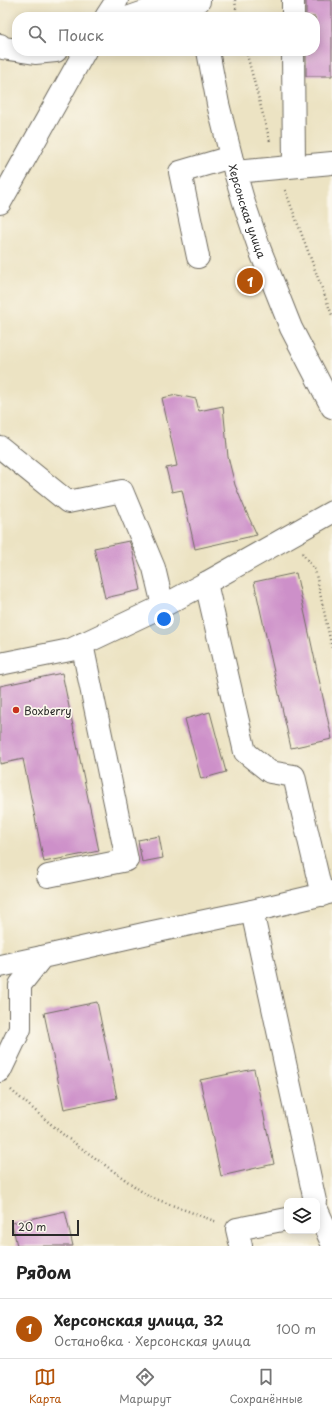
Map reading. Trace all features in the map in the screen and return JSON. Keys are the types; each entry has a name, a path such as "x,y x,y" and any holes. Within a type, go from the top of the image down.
{"street":[{"path":"109,12 117,0"},
{"path":"293,0 293,12"},
{"path":"144,12 156,8 200,6"},
{"path":"0,203 76,56"},
{"name":"Херсонская улица","path":"209,56 218,104 233,164 260,250 291,328 332,407"},
{"path":"293,56 294,166"},
{"path":"198,257 180,172 233,164 294,166 332,163"},
{"path":"0,447 68,502 122,491 154,568 163,606"},
{"path":"0,664 70,650 163,606 332,512"},
{"path":"0,966 252,911 327,893 294,776 270,772 245,752 206,583"},
{"path":"48,876 127,860 82,644"},
{"path":"252,911 315,1198"},
{"path":"2,1073 20,1029 20,985 42,957"},
{"path":"320,1216 332,1243"},
{"path":"239,1238 284,1220"}],"path":[{"path":"234,0 236,12"},
{"path":"289,537 315,570 332,648"},
{"path":"2,1073 66,1137 148,1196 239,1238"}],"building":[{"path":"306,0 332,0 332,76 306,76 306,56 320,56 320,12 306,12"},
{"path":"177,395 196,399 199,411 223,406 228,457 235,485 257,535 195,549 182,490 172,492 166,468 177,466 162,398"},
{"path":"129,541 132,548 141,590 105,598 94,548"},
{"path":"296,573 332,739 291,748 254,582"},
{"path":"62,673 99,851 44,862 23,759 0,764 0,686"},
{"path":"210,712 226,772 201,779 185,719"},
{"path":"159,836 163,858 142,862 138,840"},
{"path":"97,1002 117,1098 64,1109 44,1013"},
{"path":"254,1069 274,1164 221,1176 200,1080"},
{"path":"65,1211 73,1246 17,1246 12,1223"}],"place":[{"name":"Херсонская улица, 32","path":"250,281"},
{"name":"Boxberry","path":"16,710"}]}
